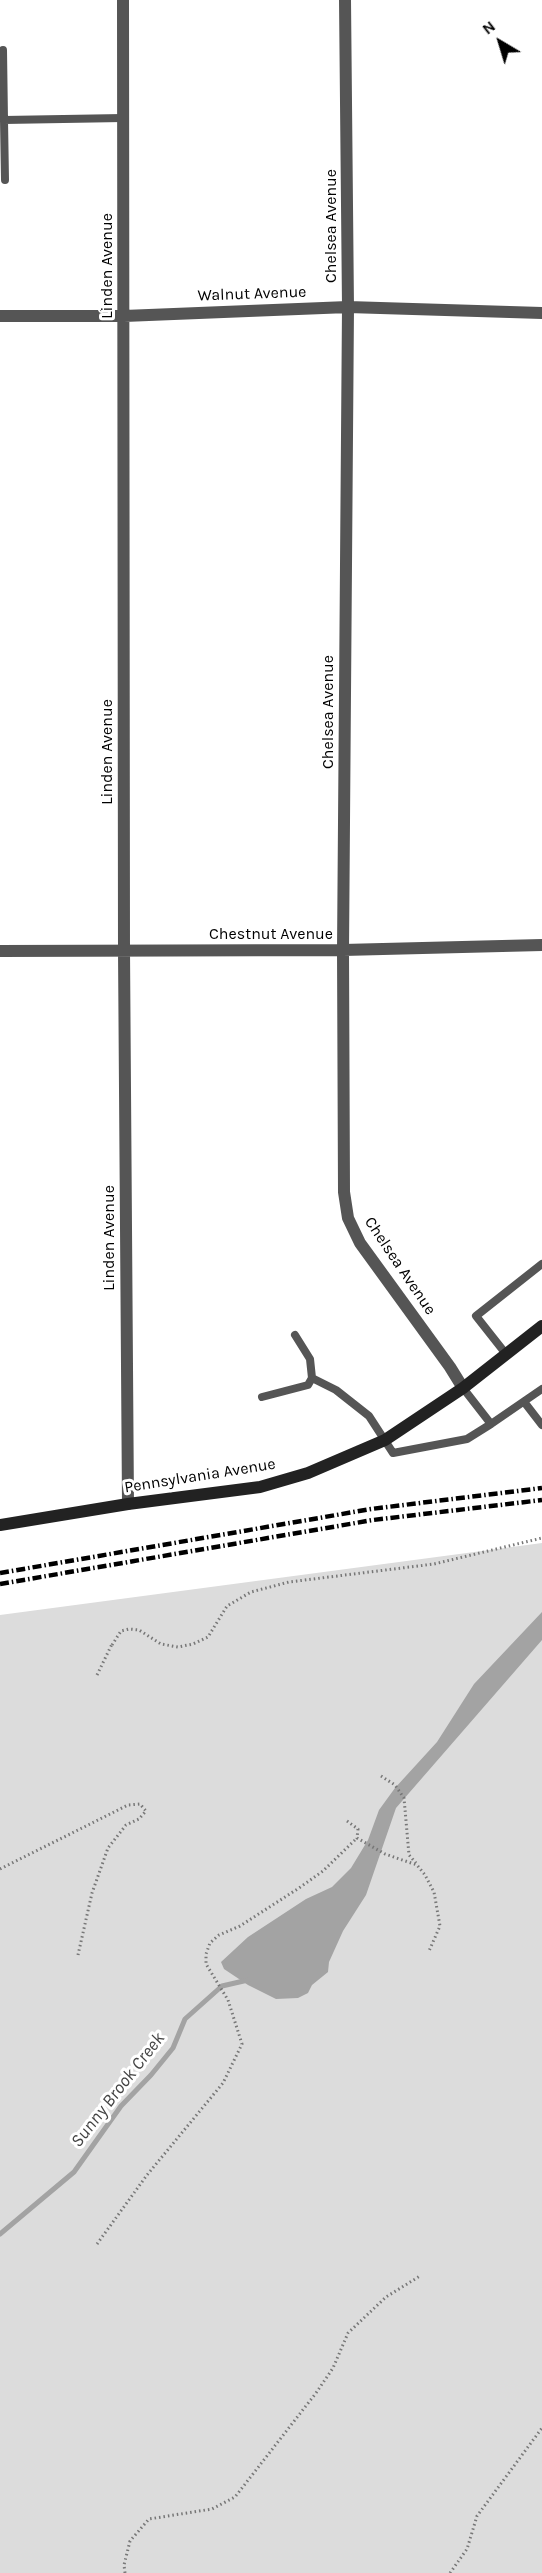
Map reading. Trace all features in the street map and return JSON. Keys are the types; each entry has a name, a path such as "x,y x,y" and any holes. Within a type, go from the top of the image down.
{"main road":[{"name":"Pennsylvania Avenue","path":"0,1525 128,1504 260,1487 308,1473 385,1440 463,1388 542,1326"}],"street":[{"name":"Linden Avenue","path":"123,0 124,951 128,1504"},
{"name":"Chelsea Avenue","path":"345,0 348,307 342,950 344,1192 348,1218 360,1243 463,1388"},
{"name":"Walnut Avenue","path":"0,316 124,316 348,307 542,313"},
{"name":"Chestnut Avenue","path":"0,951 342,950 542,945"}],"lane":[{"path":"3,50 5,180"},
{"path":"4,120 123,118"},
{"path":"506,1354 476,1316 542,1264"},
{"path":"262,1397 308,1385 312,1378 310,1359 295,1335"},
{"path":"312,1378 336,1390 369,1416 393,1453 467,1439 525,1403 542,1389"},
{"path":"463,1388 491,1424"},
{"path":"525,1403 542,1425"}],"path":[{"path":"97,1675 121,1631 140,1630 161,1644 178,1647 193,1644 208,1637 227,1606 251,1592 290,1582 434,1564 542,1538"},
{"path":"381,1776 395,1785 405,1798 409,1855 434,1892 440,1926 429,1951"},
{"path":"0,1869 128,1805 140,1803 146,1811 139,1819 126,1826 108,1848 92,1893 78,1955"},
{"path":"97,2244 147,2175 224,2083 242,2044 228,2000 206,1964 206,1954 210,1943 219,1935 250,1920 323,1871 357,1838 358,1828 347,1821"},
{"path":"357,1838 385,1854 417,1865"},
{"path":"125,2573 124,2565 130,2541 149,2519 212,2509 235,2497 316,2393 333,2368 348,2333 386,2297 420,2276"},
{"path":"450,2573 466,2549 477,2516 542,2428"}],"shaded area":[{"path":"542,1543 542,2573 0,2573 0,1615"},
{"path":"542,1612 542,1640 396,1808 366,1895 343,1931 329,1962 328,1972 312,1985 308,1993 298,1998 276,1999 248,1985 224,1969 221,1962 248,1937 306,1899 332,1887 351,1868 368,1840 379,1810 395,1788 437,1742 474,1684"}],"waterway":[{"name":"Sunny Brook Creek","path":"0,2234 74,2172 121,2106 173,2048 185,2019 222,1986 248,1980"}],"railway":[{"path":"0,1573 371,1509 542,1488"},
{"path":"0,1584 373,1520 542,1500"}]}
